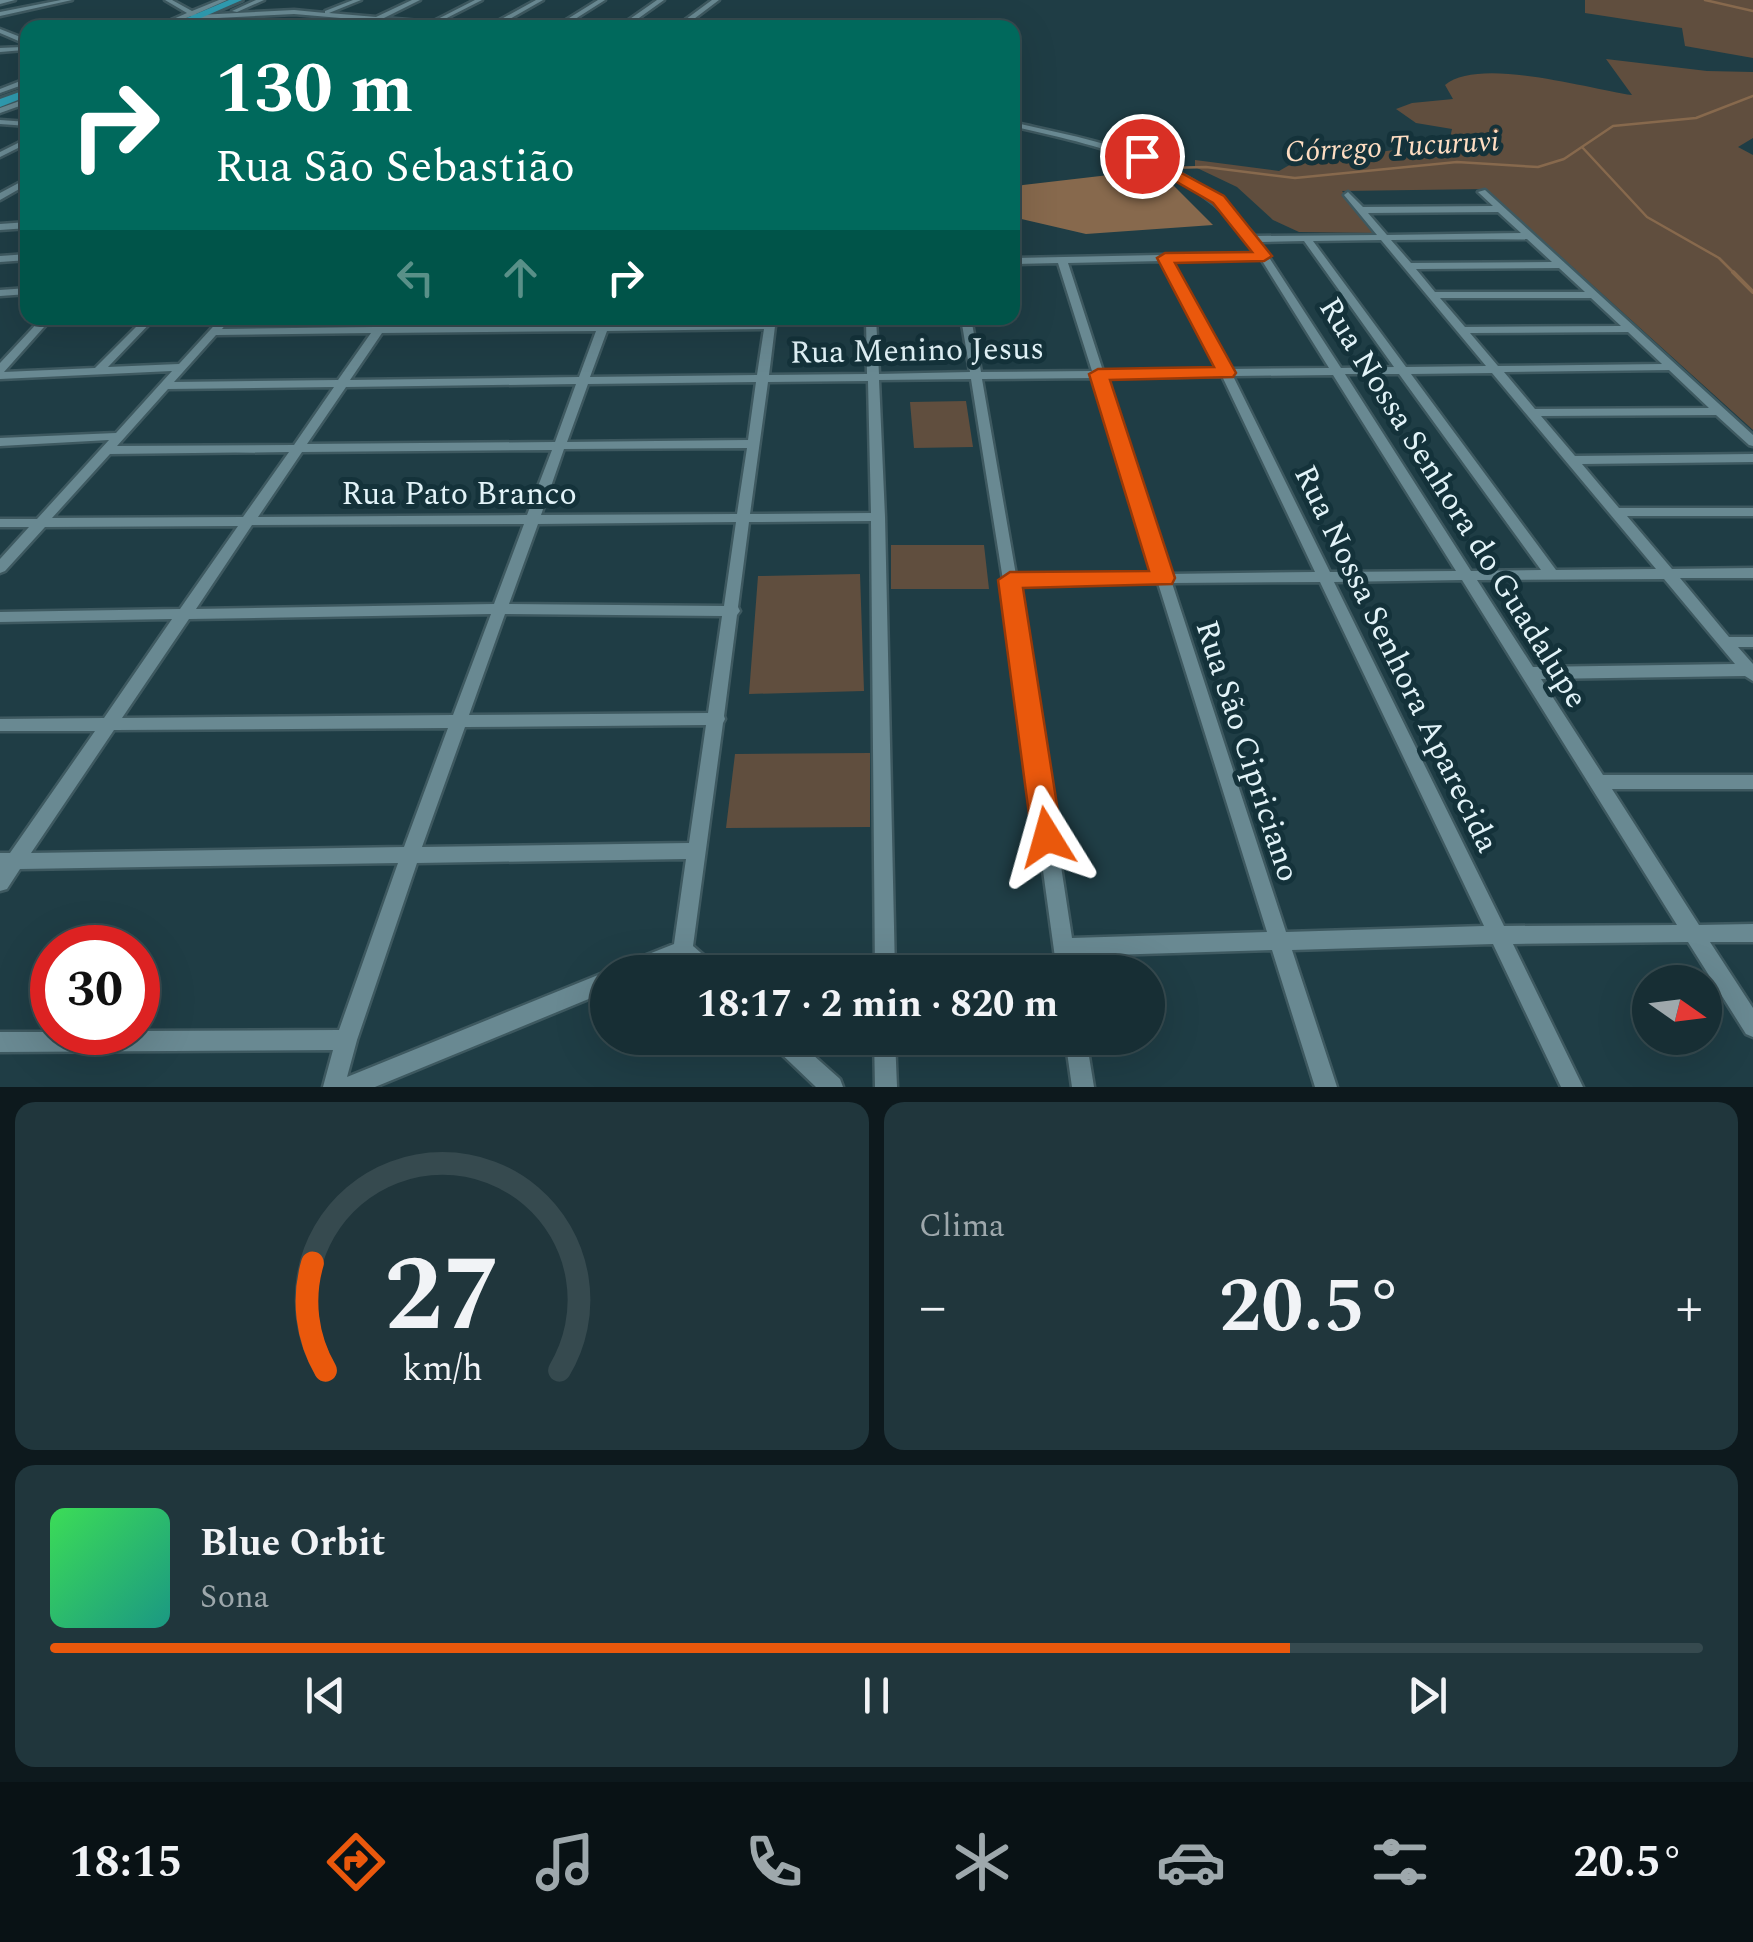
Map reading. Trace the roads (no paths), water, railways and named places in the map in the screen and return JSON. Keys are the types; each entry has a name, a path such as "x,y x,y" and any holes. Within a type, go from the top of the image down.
{"main road":[{"path":"182,20 237,0"},
{"path":"207,20 247,0"}],"street":[{"path":"0,2 12,0"},
{"path":"0,14 69,0"},
{"path":"168,0 198,17 282,13 376,20 418,0"},
{"path":"177,20 224,0"},
{"path":"212,20 262,0"},
{"path":"303,8 312,12 333,11 358,0"},
{"path":"439,20 479,0"},
{"path":"502,20 540,0"},
{"path":"569,20 602,0"},
{"path":"632,20 661,0"},
{"path":"689,20 716,0"},
{"path":"282,13 312,4"},
{"path":"333,11 340,17"},
{"path":"222,15 286,20"},
{"name":"Rua Nossa Senhora do Guadalupe","path":"1020,126 1118,148 1167,168 1218,200 1252,239 1753,1027"},
{"path":"0,197 20,184"},
{"path":"10,190 20,190"},
{"path":"1482,192 1753,442"},
{"path":"1348,195 1751,672"},
{"path":"1361,210 1501,209"},
{"path":"1252,239 1529,236"},
{"path":"1306,238 1551,574"},
{"path":"1020,261 1264,256"},
{"name":"Rua Nossa Senhora Aparecida","path":"1165,258 1226,373 1572,1087"},
{"name":"Rua São Cipriciano","path":"1062,260 1326,1087"},
{"path":"1408,266 1561,265"},
{"path":"1433,296 1593,295"},
{"path":"0,373 42,325"},
{"path":"98,370 143,325"},
{"path":"0,568 219,325"},
{"path":"212,332 362,325"},
{"path":"0,883 8,861 109,724 382,325"},
{"path":"334,1087 346,1040 409,858 603,325"},
{"path":"684,950 771,325"},
{"path":"871,325 884,955"},
{"path":"967,325 1010,580 1065,955"},
{"path":"1462,330 1630,329"},
{"name":"Rua Menino Jesus","path":"164,386 764,382 1672,367"},
{"path":"0,373 180,368"},
{"path":"1532,413 1719,411"},
{"path":"0,442 120,436"},
{"path":"109,450 754,444"},
{"path":"1572,460 1753,458"},
{"path":"1616,512 1753,512"},
{"name":"Rua Pato Branco","path":"0,522 40,525 878,517"},
{"path":"1010,580 1753,572"},
{"path":"0,617 502,609 733,611"},
{"path":"1725,642 1753,642"},
{"path":"1528,673 1751,672"},
{"path":"0,725 717,719"},
{"path":"1598,782 1753,782"},
{"path":"8,861 698,851"},
{"path":"1064,947 1499,935 1753,934"},
{"path":"671,955 684,950"},
{"path":"684,950 689,955"},
{"path":"349,1087 590,988"},
{"path":"0,1042 346,1040"},
{"path":"797,1055 832,1087"},
{"path":"886,1055 886,1087"},
{"path":"1078,1055 1083,1087"}],"waterway":[{"path":"1705,0 1753,11"},
{"name":"Córrego Tucuruvi","path":"1166,168 1206,167 1295,178 1457,162 1538,167 1564,159 1613,126 1696,118 1753,96"},
{"path":"1582,147 1647,217 1719,258 1753,292"}]}
